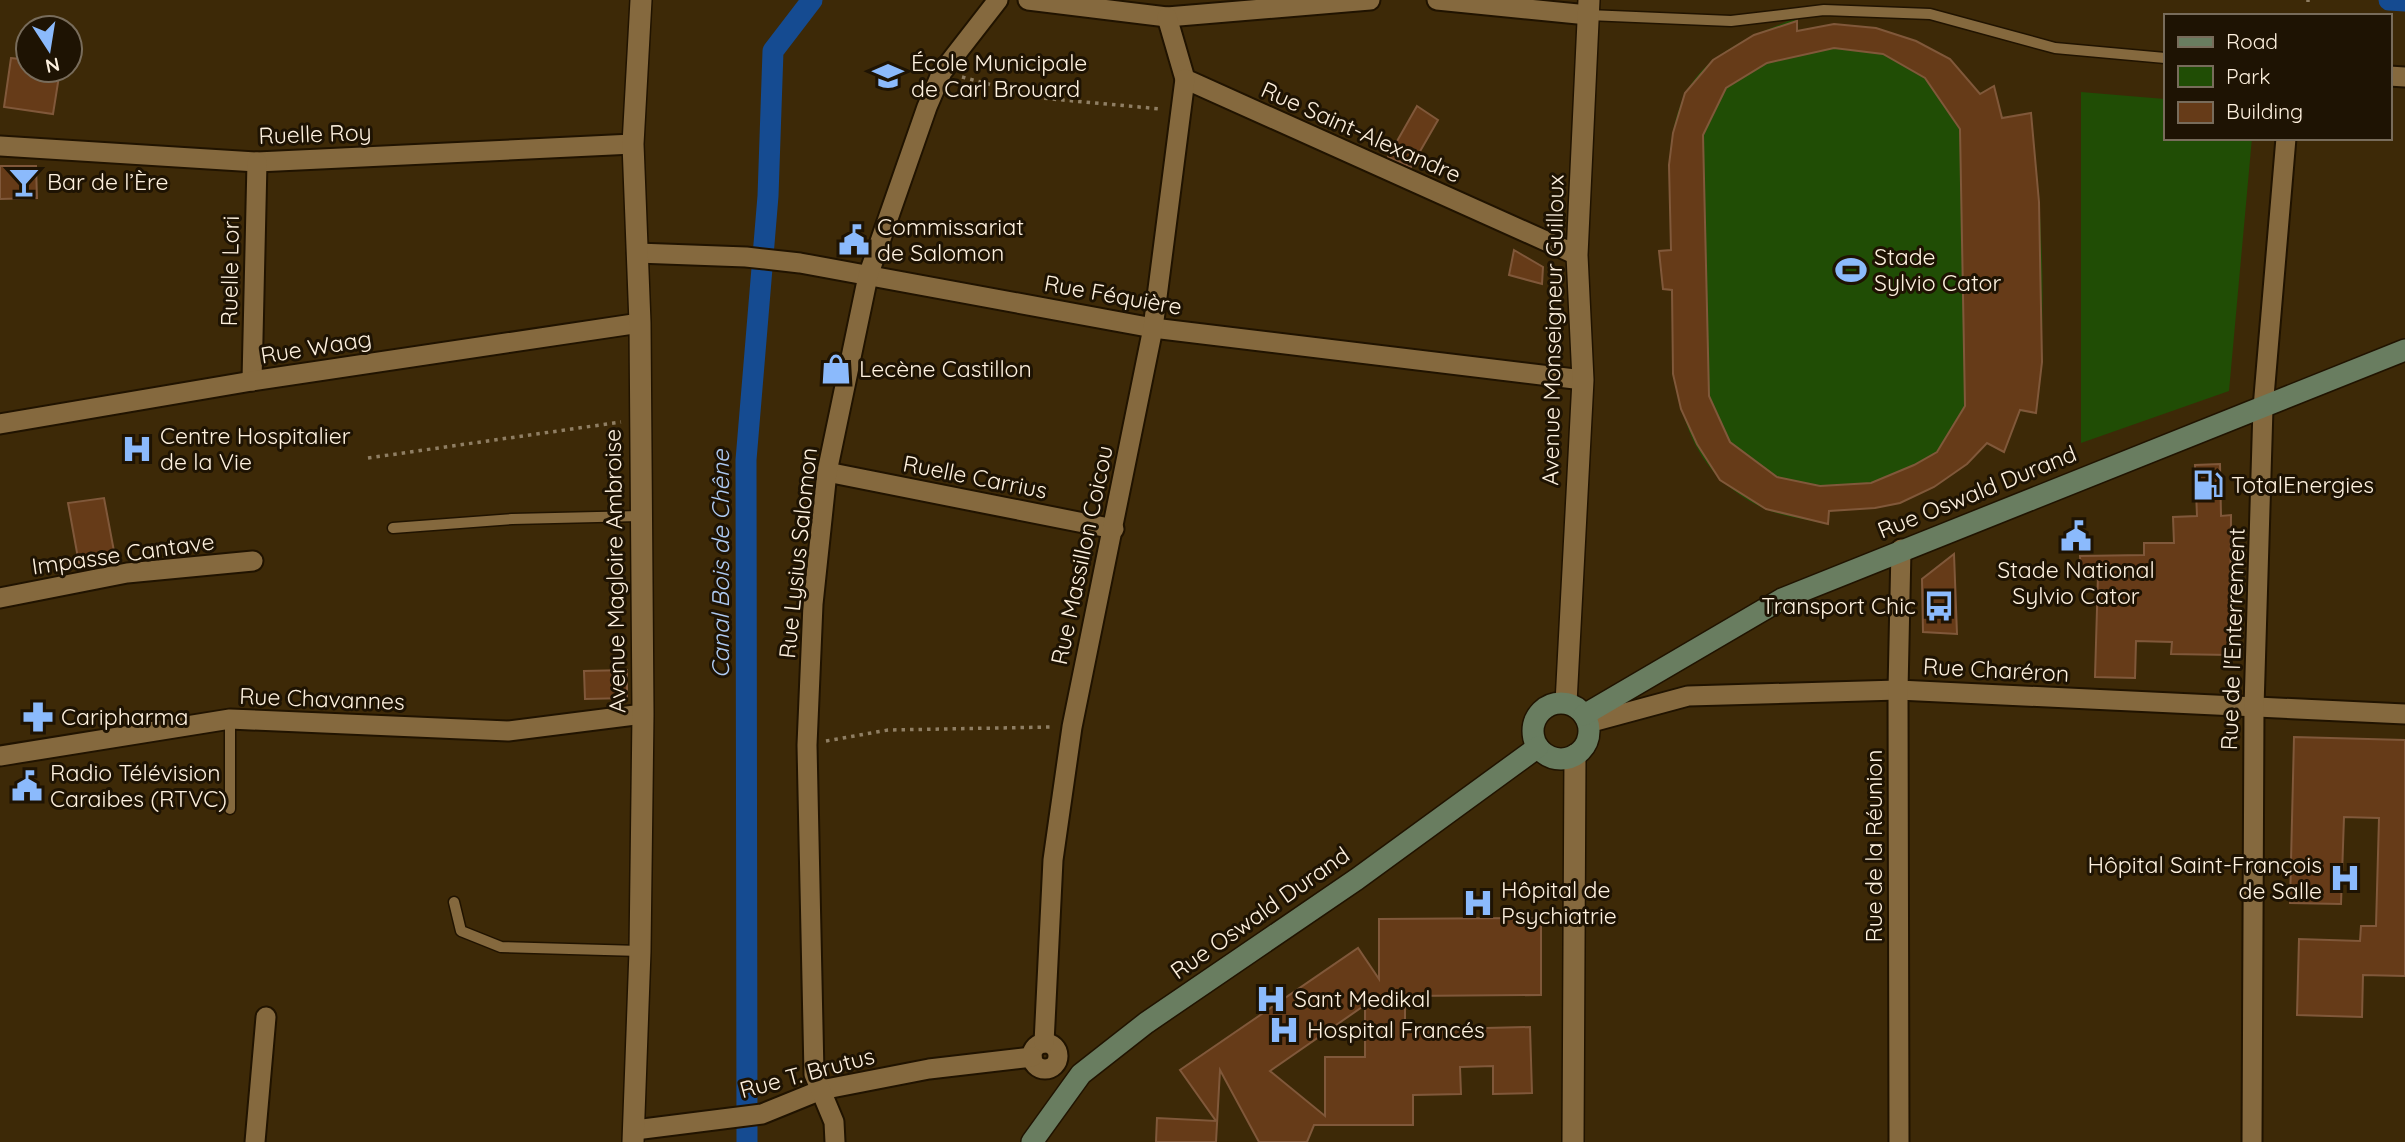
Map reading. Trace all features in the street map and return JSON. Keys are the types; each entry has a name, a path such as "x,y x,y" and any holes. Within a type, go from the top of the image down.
{"main road":[{"name":"Rue Oswald Durand","path":"1579,714 1782,599 1901,549 2405,350"},
{"path":"1547,706 1579,714 1587,741 1575,755 1567,758 1551,757 1538,747 1534,738 1535,720 1547,706"},
{"name":"Rue Oswald Durand","path":"1032,1142 1081,1074 1146,1023 1357,879 1538,747"}],"street":[{"name":"Avenue Magloire Ambroise","path":"634,1136 643,714 640,323 633,144 641,0"},
{"name":"Rue Lysius Salomon","path":"835,1142 834,1122 814,1074 812,1046 807,745 813,604 827,472 868,276 942,72 998,0"},
{"path":"1028,0 1167,17 1370,0"},
{"path":"1437,0 1589,7"},
{"name":"Avenue Monseigneur Guilloux","path":"1579,714 1583,380 1577,255 1589,7"},
{"path":"1167,17 1185,79"},
{"name":"Rue Saint-Alexandre","path":"1185,79 1577,255"},
{"name":"Rue Massillon Coicou","path":"1038,1050 1052,860 1072,727 1153,328 1185,79"},
{"name":"Rue de l'Enterrement","path":"2252,1142 2254,707 2263,408 2286,140"},
{"name":"Ruelle Roy","path":"0,146 257,162 633,144"},
{"name":"Ruelle Lori","path":"252,382 257,162"},
{"name":"Rue Féquière","path":"637,253 746,257 800,263 1153,328 1583,380"},
{"name":"Rue Waag","path":"0,424 252,382 640,323"},
{"name":"Ruelle Carrius","path":"827,472 1114,529"},
{"name":"Rue de la Réunion","path":"1899,1142 1898,690 1901,549"},
{"name":"Impasse Cantave","path":"0,598 127,573 253,561"},
{"name":"Rue Charéron","path":"1579,714 1688,696 1898,690 2405,714"},
{"name":"Rue Chavannes","path":"0,756 230,719 508,732 643,714"},
{"path":"1573,1142 1575,755"},
{"path":"255,1142 266,1017"},
{"path":"1038,1050 1056,1048 1058,1061 1081,1074"},
{"name":"Rue T. Brutus","path":"634,1136 717,1119 762,1114 821,1090 1038,1050"}],"lane":[{"path":"1589,7 1651,17 1731,21 1824,10 1930,14 2055,48 2164,58"},
{"path":"393,528 512,519 640,516"},
{"path":"230,719 230,809"},
{"path":"454,902 461,931 500,947 640,951"}],"path":[{"path":"942,72 1041,98 1168,110 1180,108"},
{"path":"368,458 640,419"},
{"path":"807,745 888,730 1072,727"}],"green space":[{"name":"Stade Sylvio Cator","path":"1796,18 1798,31 1834,24 1876,28 1916,41 1950,59 1980,93 1994,86 2002,118 2031,113 2041,225 2042,338 2036,413 2020,411 2004,452 1987,443 1932,486 1899,501 1829,511 1828,524 1772,512 1734,491 1711,469 1695,444 1684,416 1677,386 1672,290 1663,289 1659,251 1671,250 1671,147 1675,122 1696,77 1734,46"},
{"path":"2081,92 2164,99 2164,140 2252,140 2229,391 2081,443"}],"building":[{"path":"1797,21 1797,31 1834,24 1876,28 1916,41 1950,59 1980,94 1994,86 2002,118 2031,113 2039,202 2042,362 2036,413 2020,410 2004,452 1987,443 1967,464 1934,487 1900,503 1875,508 1829,511 1828,524 1766,509 1720,480 1697,444 1681,409 1673,374 1672,290 1663,289 1659,251 1671,250 1669,165 1673,133 1685,93 1713,60 1754,35","holes":["1834,48 1883,54 1925,78 1960,129 1965,406 1937,452 1914,465 1871,483 1820,486 1777,477 1730,442 1709,396 1703,135 1726,88 1767,63"]},
{"path":"11,58 14,58 14,84 58,84 53,114 4,107"},
{"path":"1417,106 1438,120 1411,167 1388,157"},
{"path":"0,166 36,166 37,198 0,199"},
{"path":"1514,250 1543,267 1542,284 1509,275"},
{"path":"2220,464 2221,516 2231,515 2230,655 2171,654 2172,642 2136,641 2135,678 2095,677 2098,575 2081,576 2080,556 2144,555 2144,543 2174,543 2173,517 2197,516 2195,465"},
{"path":"104,498 116,562 80,569 68,503"},
{"name":"Transport Chic","path":"1954,554 1957,634 1923,632 1922,579"},
{"path":"627,670 627,698 585,699 584,671"},
{"name":"Hôpital Saint-François de Salle","path":"2294,737 2405,740 2405,976 2363,975 2362,1017 2297,1015 2299,939 2360,941 2361,926 2376,926 2379,818 2344,817 2341,904 2290,903"},
{"path":"1541,918 1541,995 1405,996 1405,1030 1530,1027 1532,1093 1493,1094 1493,1066 1460,1067 1461,1094 1413,1095 1413,1125 1314,1125 1307,1142 1259,1142 1220,1070 1216,1142 1156,1142 1157,1118 1216,1121 1180,1070 1358,948 1379,979 1379,919","holes":["1365,1005 1365,1057 1325,1057 1325,1116 1270,1071"]}],"waterway":[{"name":"Canal Bois de Chêne","path":"747,1142 746,460 768,196 773,51 812,0"},
{"name":"Canal Bois de Chêne","path":"2389,0 2405,1"}],"place":[{"name":"École Municipale de Carl Brouard","path":"888,76"},
{"name":"Bar de l’Ère","path":"24,182"},
{"name":"Commissariat de Salomon","path":"854,240"},
{"name":"Stade Sylvio Cator","path":"1851,270"},
{"name":"Lecène Castillon","path":"836,369"},
{"name":"Centre Hospitalier de la Vie","path":"137,449"},
{"name":"TotalEnergies","path":"2208,485"},
{"name":"Stade National Sylvio Cator","path":"2076,536"},
{"name":"Transport Chic","path":"1939,606"},
{"name":"Caripharma","path":"38,717"},
{"name":"Radio Télévision Caraibes (RTVC)","path":"27,786"},
{"name":"Hôpital Saint-François de Salle","path":"2345,878"},
{"name":"Hôpital de Psychiatrie","path":"1478,903"},
{"name":"Sant Medikal","path":"1271,999"},
{"name":"Hospital Francés","path":"1284,1030"}]}
